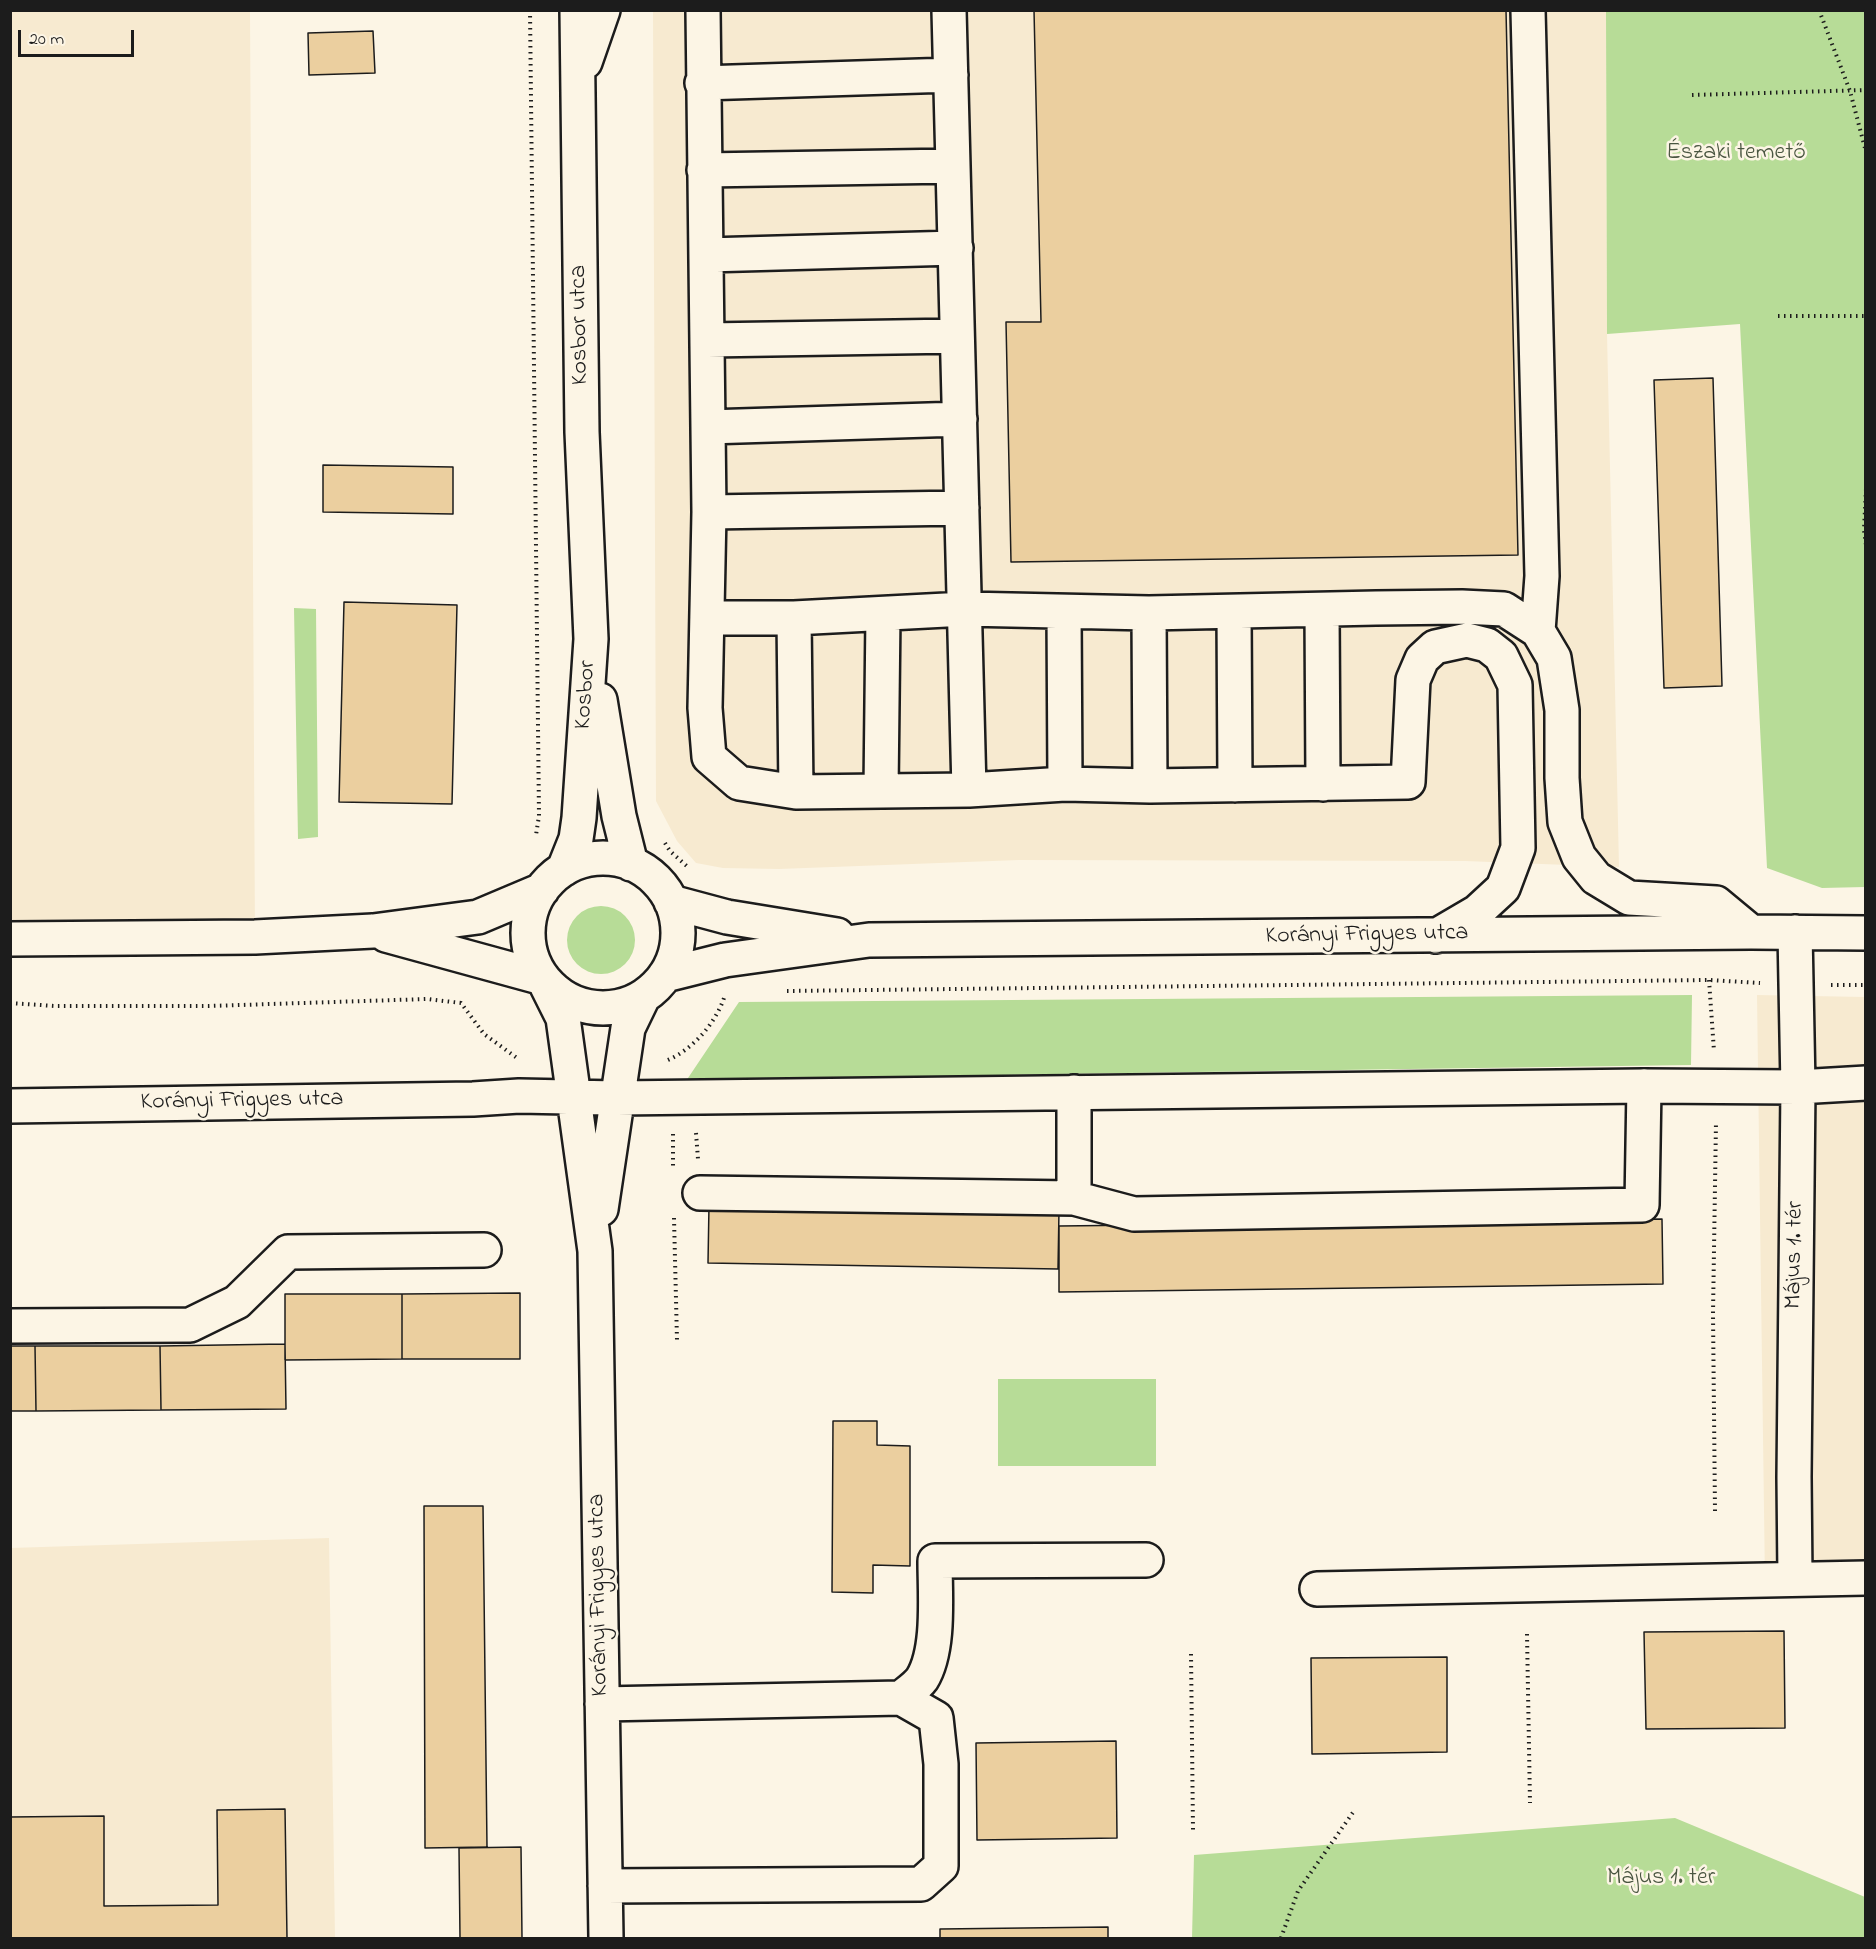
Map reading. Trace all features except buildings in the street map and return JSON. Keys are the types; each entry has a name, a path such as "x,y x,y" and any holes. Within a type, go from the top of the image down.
{"street":[{"name":"Kosbor utca","path":"577,10 582,432 591,639"},
{"path":"578,81 603,10"},
{"path":"703,10 702,83 707,255 709,512 705,708 709,757 739,783 796,792 969,790 1065,784 1150,786 1408,782 1413,680 1422,659 1435,647 1467,640 1487,645 1501,656 1515,685 1518,848 1503,888 1477,912 1436,936"},
{"path":"950,10 969,790"},
{"path":"1528,10 1542,576 1538,631"},
{"path":"702,83 951,75"},
{"path":"705,170 953,166"},
{"path":"707,255 956,248"},
{"path":"708,340 957,336"},
{"path":"708,427 960,418"},
{"path":"709,512 962,508"},
{"path":"707,618 794,618 965,609 1149,613 1462,607 1504,609 1538,631 1554,658 1562,710 1562,778 1565,822 1579,857 1596,878 1629,898 1716,903 1751,932"},
{"path":"1322,610 1323,784"},
{"path":"1064,612 1065,784"},
{"path":"1234,612 1235,785"},
{"path":"1149,613 1150,786"},
{"path":"881,790 882,614"},
{"path":"794,618 796,792"},
{"name":"Kosbor","path":"591,639 619,816 631,864"},
{"name":"Kosbor","path":"553,880 576,839 591,639"},
{"path":"10,939 255,937 373,931 478,916 553,880 580,862 597,858 615,859 648,873 661,886 671,902 678,936 675,953 654,986 626,1005 608,1008 590,1007 558,993 543,978 532,959 528,937 531,912 553,880"},
{"name":"Korányi Frigyes utca","path":"671,902 727,917 869,940"},
{"path":"373,931 543,978"},
{"name":"Korányi Frigyes utca","path":"595,1251 628,1028 654,986 724,960 869,940 1751,932 1866,933"},
{"name":"Május 1. tér","path":"1795,932 1798,1086 1795,1578"},
{"name":"Korányi Frigyes utca","path":"543,978 563,1018 595,1251 606,1938"},
{"name":"Korányi Frigyes utca","path":"10,1106 473,1099 519,1096 616,1098 1717,1085 1798,1086 1866,1083"},
{"path":"700,1192 1074,1198 1134,1214 1642,1205 1644,1086"},
{"path":"1074,1092 1074,1198"},
{"path":"10,1326 190,1325 237,1302 288,1252 484,1250"},
{"path":"901,1698 921,1679 930,1658 934,1631 935,1561 1146,1560"},
{"path":"1317,1589 1866,1578"},
{"path":"602,1704 901,1698 936,1718 941,1764 941,1866 921,1884 605,1886"}],"path":[{"path":"530,10 539,816"},
{"path":"1819,10 1850,91 1866,152"},
{"path":"1692,95 1866,90"},
{"path":"1778,316 1866,316"},
{"path":"1866,489 1864,530 1866,545"},
{"path":"662,837 670,851 697,874"},
{"path":"1709,980 1717,1085 1713,1314 1715,1510"},
{"path":"786,991 1709,980 1796,985 1866,984"},
{"path":"670,1060 688,1048 706,1030 719,1012 726,991"},
{"path":"10,1003 55,1006 209,1006 427,999 461,1003 484,1034 516,1058"},
{"path":"673,1124 674,1169"},
{"path":"674,1215 677,1340"},
{"path":"1527,1634 1530,1803"},
{"path":"1191,1654 1193,1830"},
{"path":"1281,1938 1298,1891 1354,1811"}],"shaded area":[{"path":"10,11 250,11 255,937 11,939"},
{"path":"653,11 1606,11 1607,334 1619,867 1465,861 1019,860 779,869 723,868 696,863 677,841 656,801"},
{"path":"1757,995 1865,997 1865,1582 1765,1583"},
{"path":"329,1538 335,1938 11,1938 10,1548"}],"green space":[{"name":"Északi temető","path":"1606,11 1865,11 1865,887 1822,888 1767,868 1740,324 1607,334"},
{"path":"294,608 316,609 318,837 298,839"},
{"path":"594,906 608,906 620,911 630,921 635,940 630,959 620,969 608,974 594,974 582,969 572,959 567,947 567,933 572,921 582,911"},
{"path":"1692,995 1691,1065 686,1081 739,1002"},
{"path":"998,1379 1156,1379 1156,1466 998,1466"},
{"name":"Május 1. tér","path":"1675,1818 1865,1897 1865,1938 1192,1938 1194,1855"}]}
